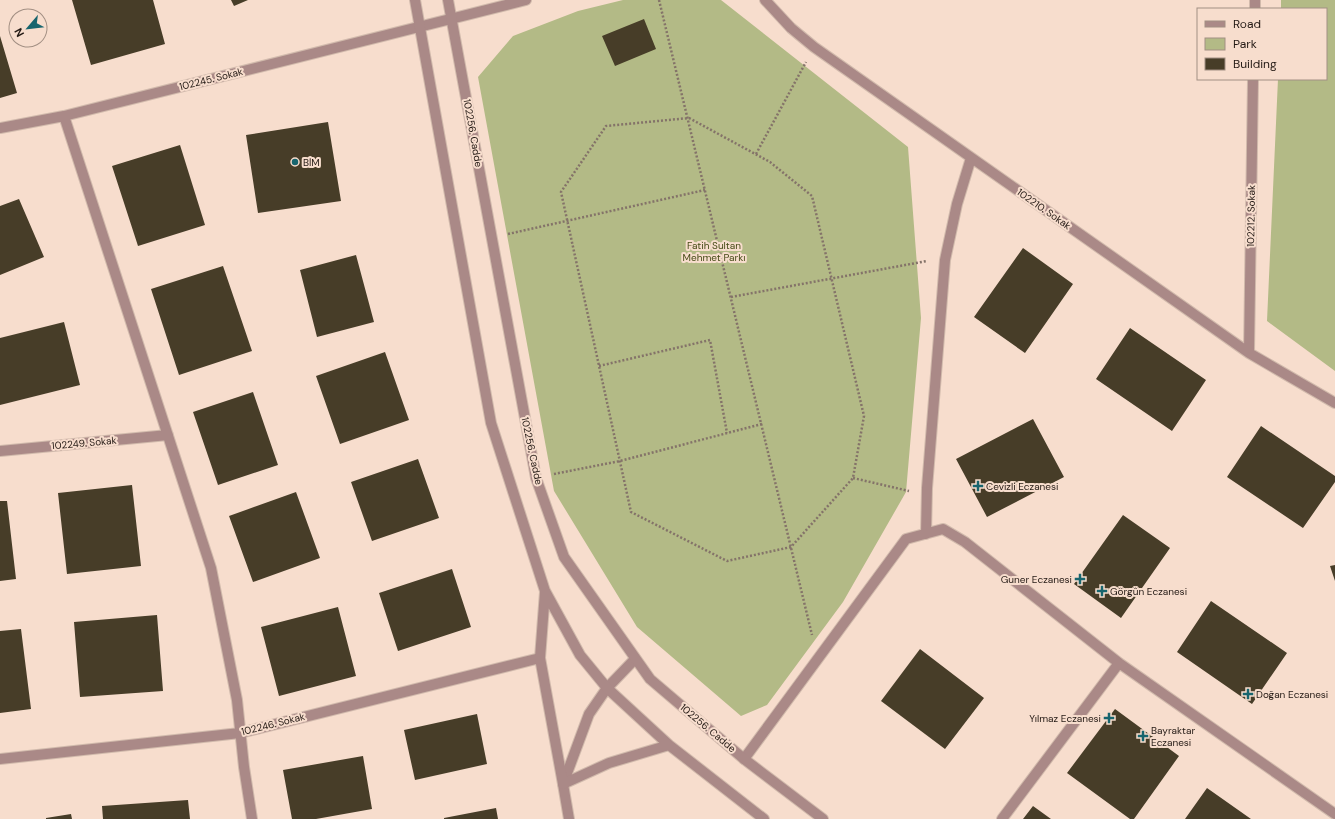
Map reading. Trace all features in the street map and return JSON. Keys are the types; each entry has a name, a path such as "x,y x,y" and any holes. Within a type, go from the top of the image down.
{"street":[{"path":"415,0 421,26 491,423 545,591 580,655 607,688 669,745 764,819"},
{"name":"102256. Cadde","path":"448,0 536,478 564,557 650,679 744,758 823,819"},
{"name":"102245. Sokak","path":"0,128 64,116 526,0"},
{"name":"102210. Sokak","path":"765,0 791,28 814,47 1249,352 1335,403"},
{"name":"102212. Sokak","path":"1249,352 1254,80"},
{"path":"64,116 211,568 237,700 252,819"},
{"path":"926,534 927,488 945,260 957,204 971,158"},
{"name":"102249. Sokak","path":"0,451 168,435"},
{"path":"744,758 906,540 943,529 965,542 1119,663 1335,814"},
{"path":"545,591 540,658 569,819"},
{"name":"102246. Sokak","path":"0,759 240,733 540,658"},
{"path":"563,784 589,714 607,688 635,659"},
{"path":"1002,819 1119,663"},
{"path":"563,784 609,763 669,745"}],"path":[{"path":"659,0 762,424 813,642 820,656"},
{"path":"756,154 814,47"},
{"path":"688,118 770,162 812,196 864,416 853,478 791,547 727,561 631,512 561,192 606,126 688,118"},
{"path":"492,237 567,219 705,190"},
{"path":"731,298 917,262 945,260"},
{"path":"599,366 710,340 727,433"},
{"path":"536,478 620,461 762,424"},
{"path":"853,478 906,492 927,488"}],"green space":[{"name":"Fatih Sultan Mehmet Parkı","path":"623,0 721,0 908,147 921,318 906,492 843,602 767,705 741,716 637,627 554,491 478,77 513,36 578,11"},
{"path":"1281,0 1335,0 1335,371 1267,321 1278,80 1327,80 1327,8 1281,8"}],"building":[{"path":"72,0 153,0 165,44 91,65"},
{"path":"231,0 248,0 234,6"},
{"path":"644,19 656,49 615,66 602,36"},
{"path":"0,36 17,93 0,98"},
{"path":"328,122 341,201 258,213 246,135"},
{"path":"180,145 205,225 138,246 112,166"},
{"path":"19,199 44,257 0,275 0,206"},
{"path":"1023,248 1073,284 1025,353 974,317"},
{"path":"356,255 374,322 317,337 300,270"},
{"path":"223,266 252,351 179,375 151,289"},
{"path":"64,322 80,385 0,405 0,338"},
{"path":"1130,328 1206,380 1172,431 1096,379"},
{"path":"385,352 409,420 340,444 316,376"},
{"path":"253,392 278,465 218,485 193,412"},
{"path":"1033,419 1064,477 987,517 956,459"},
{"path":"1261,426 1335,476 1335,482 1303,528 1227,477"},
{"path":"418,459 439,518 372,541 351,482"},
{"path":"132,485 141,566 67,574 58,493"},
{"path":"296,492 320,558 253,582 229,516"},
{"path":"0,501 7,501 16,579 0,581"},
{"path":"1123,515 1170,548 1121,618 1074,584"},
{"path":"1335,565 1335,581 1330,566"},
{"path":"452,569 471,627 398,651 379,593"},
{"path":"1211,601 1287,653 1252,704 1177,652"},
{"path":"338,607 356,676 279,696 261,627"},
{"path":"157,615 163,691 80,697 74,622"},
{"path":"21,629 31,709 0,713 0,631"},
{"path":"920,649 984,698 945,749 881,701"},
{"path":"1115,709 1179,756 1134,819 1130,819 1067,773"},
{"path":"477,714 487,764 415,780 404,730"},
{"path":"363,756 372,809 316,819 292,819 283,770"},
{"path":"1207,788 1251,819 1185,819"},
{"path":"188,800 190,819 103,819 102,806"},
{"path":"1033,806 1051,819 1023,819"},
{"path":"496,808 498,819 444,819 444,818"},
{"path":"71,814 72,819 46,819 46,818"}],"place":[{"name":"BİM","path":"295,162"},
{"name":"Cevizli Eczanesi","path":"978,486"},
{"name":"Guner Eczanesi","path":"1080,579"},
{"name":"Görgün Eczanesi","path":"1102,591"},
{"name":"Doğan Eczanesi","path":"1248,694"},
{"name":"Yılmaz Eczanesi","path":"1109,718"},
{"name":"Bayraktar Eczanesi","path":"1143,736"}]}
